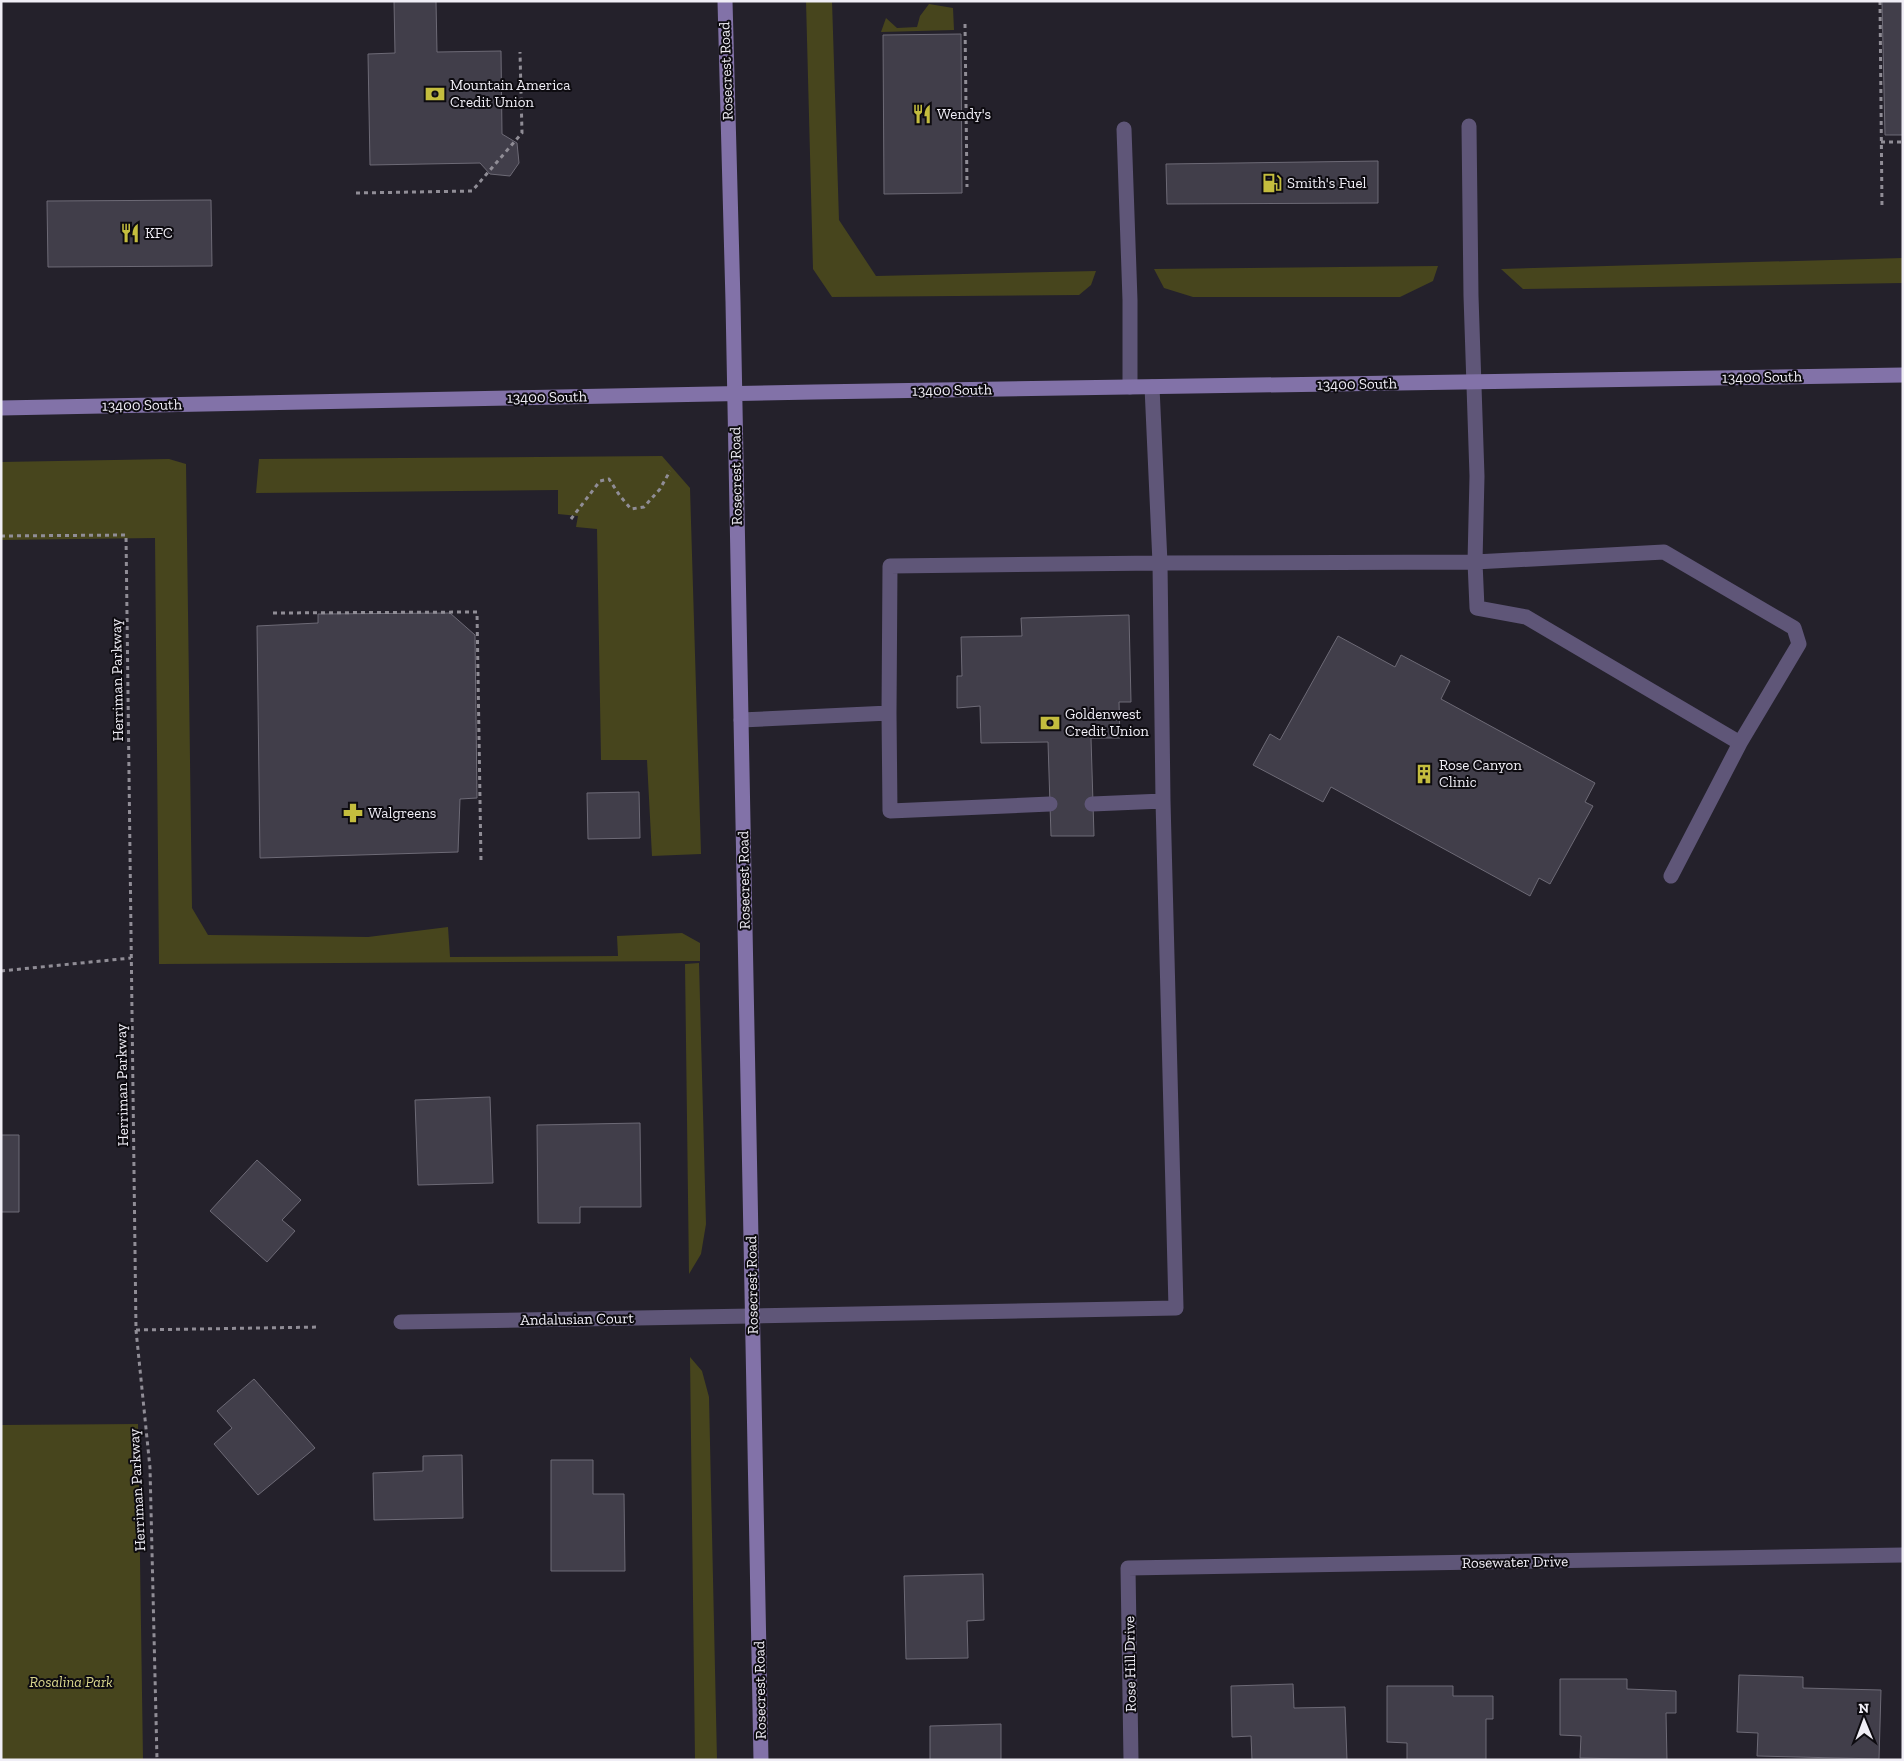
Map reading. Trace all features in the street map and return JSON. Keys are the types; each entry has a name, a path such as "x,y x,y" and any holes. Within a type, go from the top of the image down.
{"main road":[{"name":"Rosecrest Road","path":"725,1 761,1760"},
{"name":"13400 South","path":"1,408 1903,375"}],"street":[{"path":"1469,126 1471,296 1477,476 1475,562 1477,608 1526,616 1740,743"},
{"path":"1124,129 1130,300 1130,387"},
{"path":"1092,804 1163,801 1160,563 1152,387"},
{"path":"1050,804 890,811 890,566 1475,562 1664,552 1794,628 1799,644 1740,743 1671,876"},
{"path":"740,720 889,713"},
{"name":"Andalusian Court","path":"401,1322 1176,1308 1163,801"},
{"name":"Rosewater Drive","path":"1128,1568 1903,1555"},
{"name":"Rose Hill Drive","path":"1128,1568 1131,1760"}],"path":[{"path":"1880,1 1882,208"},
{"path":"966,24 967,187"},
{"path":"356,193 472,191 522,133 520,52"},
{"path":"1881,142 1903,142"},
{"path":"571,519 600,481 609,479 631,509 644,507 660,489 670,471"},
{"name":"Herriman Parkway","path":"1,536 126,535 136,1330 150,1468 158,1760"},
{"path":"273,613 477,612 481,862"},
{"path":"1,971 131,958"},
{"path":"136,1330 320,1327"}],"green space":[{"path":"806,1 832,1 839,220 876,276 1096,271 1091,285 1079,295 832,297 813,269"},
{"path":"929,4 953,8 954,30 881,32 886,18 897,28 917,27 920,16"},
{"path":"1903,258 1903,283 1523,289 1501,269"},
{"path":"1438,266 1433,281 1400,297 1193,297 1164,288 1154,269"},
{"path":"662,456 690,488 701,854 652,856 647,760 601,760 597,529 576,527 578,516 558,514 558,490 256,493 259,459"},
{"path":"169,459 186,464 192,908 208,935 368,937 448,927 450,957 618,956 617,936 682,933 700,943 700,961 159,964 155,538 1,540 1,462"},
{"path":"699,963 706,1224 701,1254 689,1274 685,964"},
{"path":"690,1357 702,1371 709,1397 717,1760 695,1760"},
{"name":"Rosalina Park","path":"138,1424 143,1760 1,1760 1,1425"}],"building":[{"name":"Mountain America Credit Union","path":"394,1 436,1 437,52 501,51 502,134 517,143 519,163 510,176 490,174 480,163 370,165 368,54 395,53"},
{"path":"1882,1 1903,1 1903,135 1885,135"},
{"name":"Wendy's","path":"961,34 962,193 884,194 883,35"},
{"name":"Smith's Fuel","path":"1378,161 1378,203 1167,204 1166,164"},
{"name":"KFC","path":"211,200 212,266 48,267 47,201"},
{"name":"Walgreens","path":"450,613 475,635 477,798 460,799 458,852 260,858 257,626 318,623 318,614"},
{"name":"Goldenwest Credit Union","path":"1129,615 1131,702 1119,702 1120,738 1091,738 1094,836 1051,836 1048,742 981,743 980,706 957,708 957,676 962,676 961,637 1022,636 1021,618"},
{"name":"Rose Canyon Clinic","path":"1338,636 1395,667 1401,655 1450,681 1441,699 1595,783 1585,802 1593,806 1550,884 1539,878 1530,896 1331,787 1323,802 1253,765 1270,734 1280,740"},
{"path":"639,792 640,838 588,839 587,793"},
{"path":"490,1097 493,1183 418,1185 415,1100"},
{"path":"640,1123 641,1207 580,1207 580,1223 538,1223 537,1125"},
{"path":"1,1135 19,1135 19,1212 1,1212"},
{"path":"257,1160 301,1200 282,1220 295,1231 267,1262 210,1211"},
{"path":"254,1379 315,1448 258,1495 214,1444 232,1428 217,1411"},
{"path":"462,1455 463,1518 374,1520 373,1473 423,1471 423,1456"},
{"path":"551,1460 593,1460 593,1494 624,1494 625,1571 551,1571"},
{"path":"983,1574 984,1620 967,1621 968,1658 906,1659 904,1576"},
{"path":"1739,1675 1803,1677 1803,1688 1881,1690 1879,1759 1757,1756 1758,1733 1737,1732"},
{"path":"1560,1679 1627,1679 1627,1689 1676,1691 1676,1713 1666,1713 1667,1760 1580,1758 1581,1736 1560,1735"},
{"path":"1293,1684 1294,1708 1345,1707 1347,1760 1252,1760 1251,1736 1232,1737 1231,1686"},
{"path":"1387,1686 1453,1686 1453,1696 1493,1696 1493,1719 1486,1719 1486,1760 1407,1760 1407,1743 1387,1742"},
{"path":"1001,1724 1001,1760 930,1760 930,1726"}],"place":[{"name":"Mountain America Credit Union","path":"435,94"},
{"name":"Wendy's","path":"922,114"},
{"name":"Smith's Fuel","path":"1272,183"},
{"name":"KFC","path":"130,233"},
{"name":"Goldenwest Credit Union","path":"1050,723"},
{"name":"Rose Canyon Clinic","path":"1424,774"},
{"name":"Walgreens","path":"353,813"}]}
